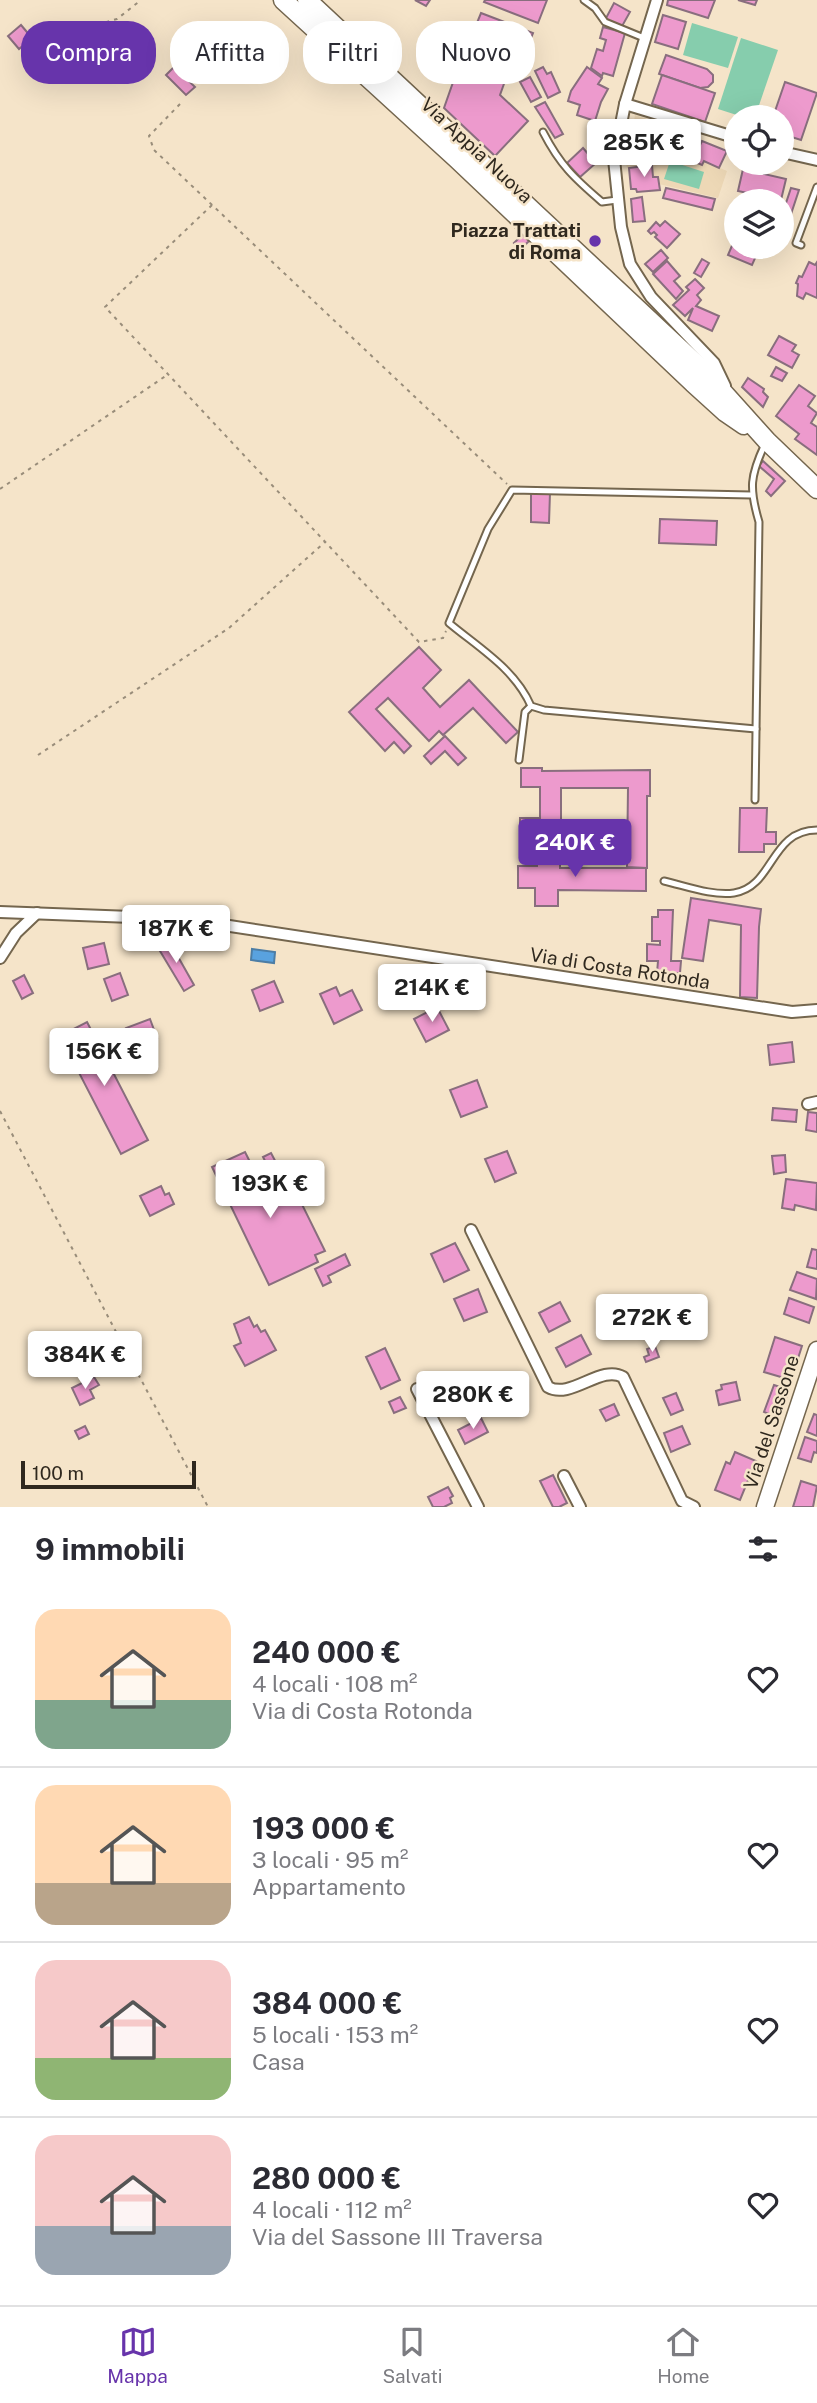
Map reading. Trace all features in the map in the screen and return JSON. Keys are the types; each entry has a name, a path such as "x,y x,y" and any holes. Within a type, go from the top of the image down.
{"main road":[{"name":"Via Appia Nuova","path":"284,0 717,405 767,441"},
{"name":"Via Appia Nuova","path":"307,0 705,372 767,441 817,489"},
{"path":"788,462 817,481"},
{"name":"Via del Sassone","path":"765,1507 817,1350"}],"street":[{"path":"657,0 625,104 614,159 617,200 630,264 651,297 713,363 730,398"},
{"path":"625,104 724,134"},
{"path":"794,155 817,160"},
{"name":"Via di Costa Rotonda","path":"0,912 184,919 792,1012 817,1010"},
{"path":"0,958 16,933 37,913"},
{"path":"471,1230 548,1387 559,1390 613,1374 623,1377 682,1501 694,1507"},
{"path":"417,1389 478,1507"},
{"path":"564,1476 580,1507"}],"lane":[{"path":"584,0 595,8 605,22 644,38"},
{"path":"543,132 556,158 579,182 602,202 617,200"},
{"path":"801,245 796,243 817,187"},
{"path":"755,800 759,522 751,495 755,464 767,441"},
{"path":"751,495 512,490 488,529 449,623 513,675 531,706 544,710 756,729"},
{"path":"519,760 525,712 531,706"},
{"path":"664,881 716,892 744,890 762,874 789,838 801,831 817,830"}],"path":[{"path":"110,21 117,19 141,0"},
{"path":"180,104 149,136 153,150 512,490"},
{"path":"212,205 105,307 419,642 443,638 449,623"},
{"path":"0,489 168,374"},
{"path":"38,755 229,628 326,542"},
{"path":"0,1111 208,1507"}],"shaded area":[{"path":"635,115 672,127 666,144 686,152 684,157 701,165 704,161 724,170 726,175 718,198 659,184 658,177 653,177 652,165 627,168 625,157 628,157"}],"green space":[{"path":"692,23 738,37 728,68 683,55"},
{"path":"741,38 778,50 759,105 724,105 724,111 718,109"},
{"path":"670,161 704,172 699,189 664,179"}],"water":[{"path":"252,949 275,952 274,963 251,960"}],"building":[{"path":"415,0 430,0 426,6"},
{"path":"485,0 547,0 538,23 484,2"},
{"path":"668,0 715,0 708,18 667,5"},
{"path":"738,0 757,0 755,5"},
{"path":"614,3 630,12 621,28 605,20"},
{"path":"481,13 502,21 478,21"},
{"path":"663,15 686,22 678,49 655,42"},
{"path":"21,25 21,47 19,49 8,36"},
{"path":"603,27 625,33 613,76 603,73 602,76 591,68 597,49 603,51 606,40 600,38"},
{"path":"666,55 707,69 713,75 713,82 708,87 700,88 659,74"},
{"path":"543,67 547,74 551,72 560,92 548,98 535,71"},
{"path":"587,67 602,78 598,84 608,89 595,121 577,115 580,105 568,101 571,91"},
{"path":"662,75 715,93 705,122 652,104"},
{"path":"785,82 817,93 801,140 794,138 794,105 777,105"},
{"path":"175,84 192,84 195,87 186,95"},
{"path":"452,84 504,84 500,95 528,121 495,156 444,108"},
{"path":"521,84 534,84 541,97 531,102"},
{"path":"545,102 563,134 555,138 535,107"},
{"path":"635,123 655,127 655,130 662,132 660,141 655,140 651,157 630,151"},
{"path":"672,127 690,134 683,151 666,144"},
{"path":"702,141 724,150 719,168 704,161 702,165 683,157 689,143 699,147"},
{"path":"583,148 596,163 580,177 567,163"},
{"path":"652,165 653,177 658,177 660,190 637,192 636,189 631,189 629,168"},
{"path":"742,175 769,175 786,179 784,189 738,189"},
{"path":"666,188 715,199 712,210 663,198"},
{"path":"791,188 799,190 794,205 794,189"},
{"path":"642,197 645,221 633,222 631,199"},
{"path":"665,221 680,234 667,248 655,237 657,235 654,232 651,234 648,231 656,222 660,226"},
{"path":"522,235 529,241 521,249 514,243"},
{"path":"661,250 668,258 653,272 645,264"},
{"path":"702,259 709,263 701,277 694,273"},
{"path":"738,259 755,259 752,265"},
{"path":"667,261 680,276 674,281 683,291 676,299 653,274"},
{"path":"809,262 815,265 817,262 817,298 806,293 803,299 797,296 796,283"},
{"path":"695,279 704,288 697,295 701,300 696,306 719,316 712,331 688,320 693,308 685,316 673,305 689,290 686,287"},
{"path":"779,336 796,345 792,351 799,355 792,368 768,355"},
{"path":"776,367 787,373 782,381 771,376"},
{"path":"748,378 764,389 763,392 768,397 763,407 742,387"},
{"path":"799,385 815,396 808,406 817,413 811,423 817,427 817,455 795,439 799,434 776,416"},
{"path":"763,461 785,481 771,496 766,491 774,479 759,466"},
{"path":"531,493 550,493 549,523 531,522"},
{"path":"660,519 717,521 716,545 659,543"},
{"path":"419,647 441,670 423,688 440,707 469,680 518,732 506,743 473,708 443,735 439,731 429,741 388,698 376,709 411,746 404,753 394,742 385,751 349,712"},
{"path":"445,736 466,758 458,765 445,751 431,764 424,756"},
{"path":"521,768 542,768 542,771 650,770 650,796 647,796 647,868 627,867 628,788 561,788 561,849 539,849 540,836 520,836 520,818 540,818 540,787 521,787"},
{"path":"740,808 767,808 766,832 776,832 776,844 764,844 764,852 739,852"},
{"path":"537,850 560,850 560,868 646,868 646,891 558,890 558,906 535,906 535,888 518,888 518,866 537,866"},
{"path":"691,898 761,909 757,998 740,997 741,925 709,920 703,961 682,958"},
{"path":"658,910 673,910 671,961 681,961 680,973 657,973 658,961 647,961 647,944 660,945 660,941 652,941 652,917 658,917"},
{"path":"168,939 194,985 184,991 157,946"},
{"path":"104,943 109,964 88,969 83,948"},
{"path":"120,973 128,995 112,1001 104,979"},
{"path":"24,975 33,993 22,999 13,981"},
{"path":"274,981 283,1002 260,1011 252,990"},
{"path":"336,987 340,996 352,990 362,1010 334,1024 320,994"},
{"path":"437,1007 449,1030 426,1042 414,1019"},
{"path":"150,1019 157,1038 133,1047 126,1028"},
{"path":"87,1022 148,1140 121,1154 60,1036"},
{"path":"792,1042 794,1062 770,1065 768,1045"},
{"path":"477,1080 487,1107 461,1117 450,1090"},
{"path":"773,1108 797,1110 796,1122 772,1120"},
{"path":"808,1112 817,1113 817,1132 806,1130"},
{"path":"507,1151 516,1173 495,1182 485,1159"},
{"path":"245,1152 264,1190 289,1178 325,1251 315,1255 318,1262 269,1285 212,1167"},
{"path":"271,1153 281,1172 273,1176 263,1157"},
{"path":"785,1155 786,1172 774,1174 772,1156"},
{"path":"786,1179 817,1183 816,1210 795,1205 794,1210 782,1208"},
{"path":"161,1186 165,1195 169,1193 174,1204 150,1216 140,1196"},
{"path":"455,1243 469,1270 444,1282 431,1254"},
{"path":"812,1249 817,1250 817,1269 807,1267"},
{"path":"345,1254 350,1265 328,1276 331,1282 323,1286 315,1269"},
{"path":"797,1272 817,1279 816,1299 790,1290"},
{"path":"478,1289 487,1312 464,1321 454,1299"},
{"path":"789,1298 814,1307 809,1323 784,1314"},
{"path":"560,1302 570,1321 549,1332 539,1313"},
{"path":"249,1317 254,1327 257,1325 261,1332 265,1330 276,1350 245,1366 234,1346 241,1343 234,1324"},
{"path":"581,1335 591,1354 566,1367 556,1348"},
{"path":"775,1337 802,1346 791,1380 764,1372"},
{"path":"655,1346 659,1357 646,1362 644,1357 649,1355 647,1349"},
{"path":"385,1348 400,1380 381,1389 366,1357"},
{"path":"94,1377 99,1385 90,1390 94,1398 80,1405 72,1388"},
{"path":"736,1382 740,1400 719,1405 716,1391 722,1389 721,1385"},
{"path":"774,1385 789,1390 779,1418 764,1412"},
{"path":"676,1393 683,1410 671,1415 663,1398"},
{"path":"400,1397 406,1408 394,1413 389,1402"},
{"path":"614,1404 619,1415 606,1421 600,1410"},
{"path":"814,1414 817,1415 817,1436 807,1432"},
{"path":"481,1418 488,1432 465,1444 458,1430"},
{"path":"85,1426 89,1434 79,1439 75,1431"},
{"path":"682,1426 690,1444 671,1452 664,1433"},
{"path":"805,1437 817,1441 817,1453 814,1452 811,1462 798,1458"},
{"path":"735,1452 756,1461 740,1500 715,1490 726,1462 730,1464"},
{"path":"553,1475 567,1503 559,1507 553,1507 540,1481"},
{"path":"801,1481 817,1486 813,1507 793,1507"},
{"path":"448,1487 453,1496 450,1498 452,1503 444,1507 433,1507 428,1497"}],"place":[{"name":"Piazza Trattati di Roma","path":"595,241"}]}
